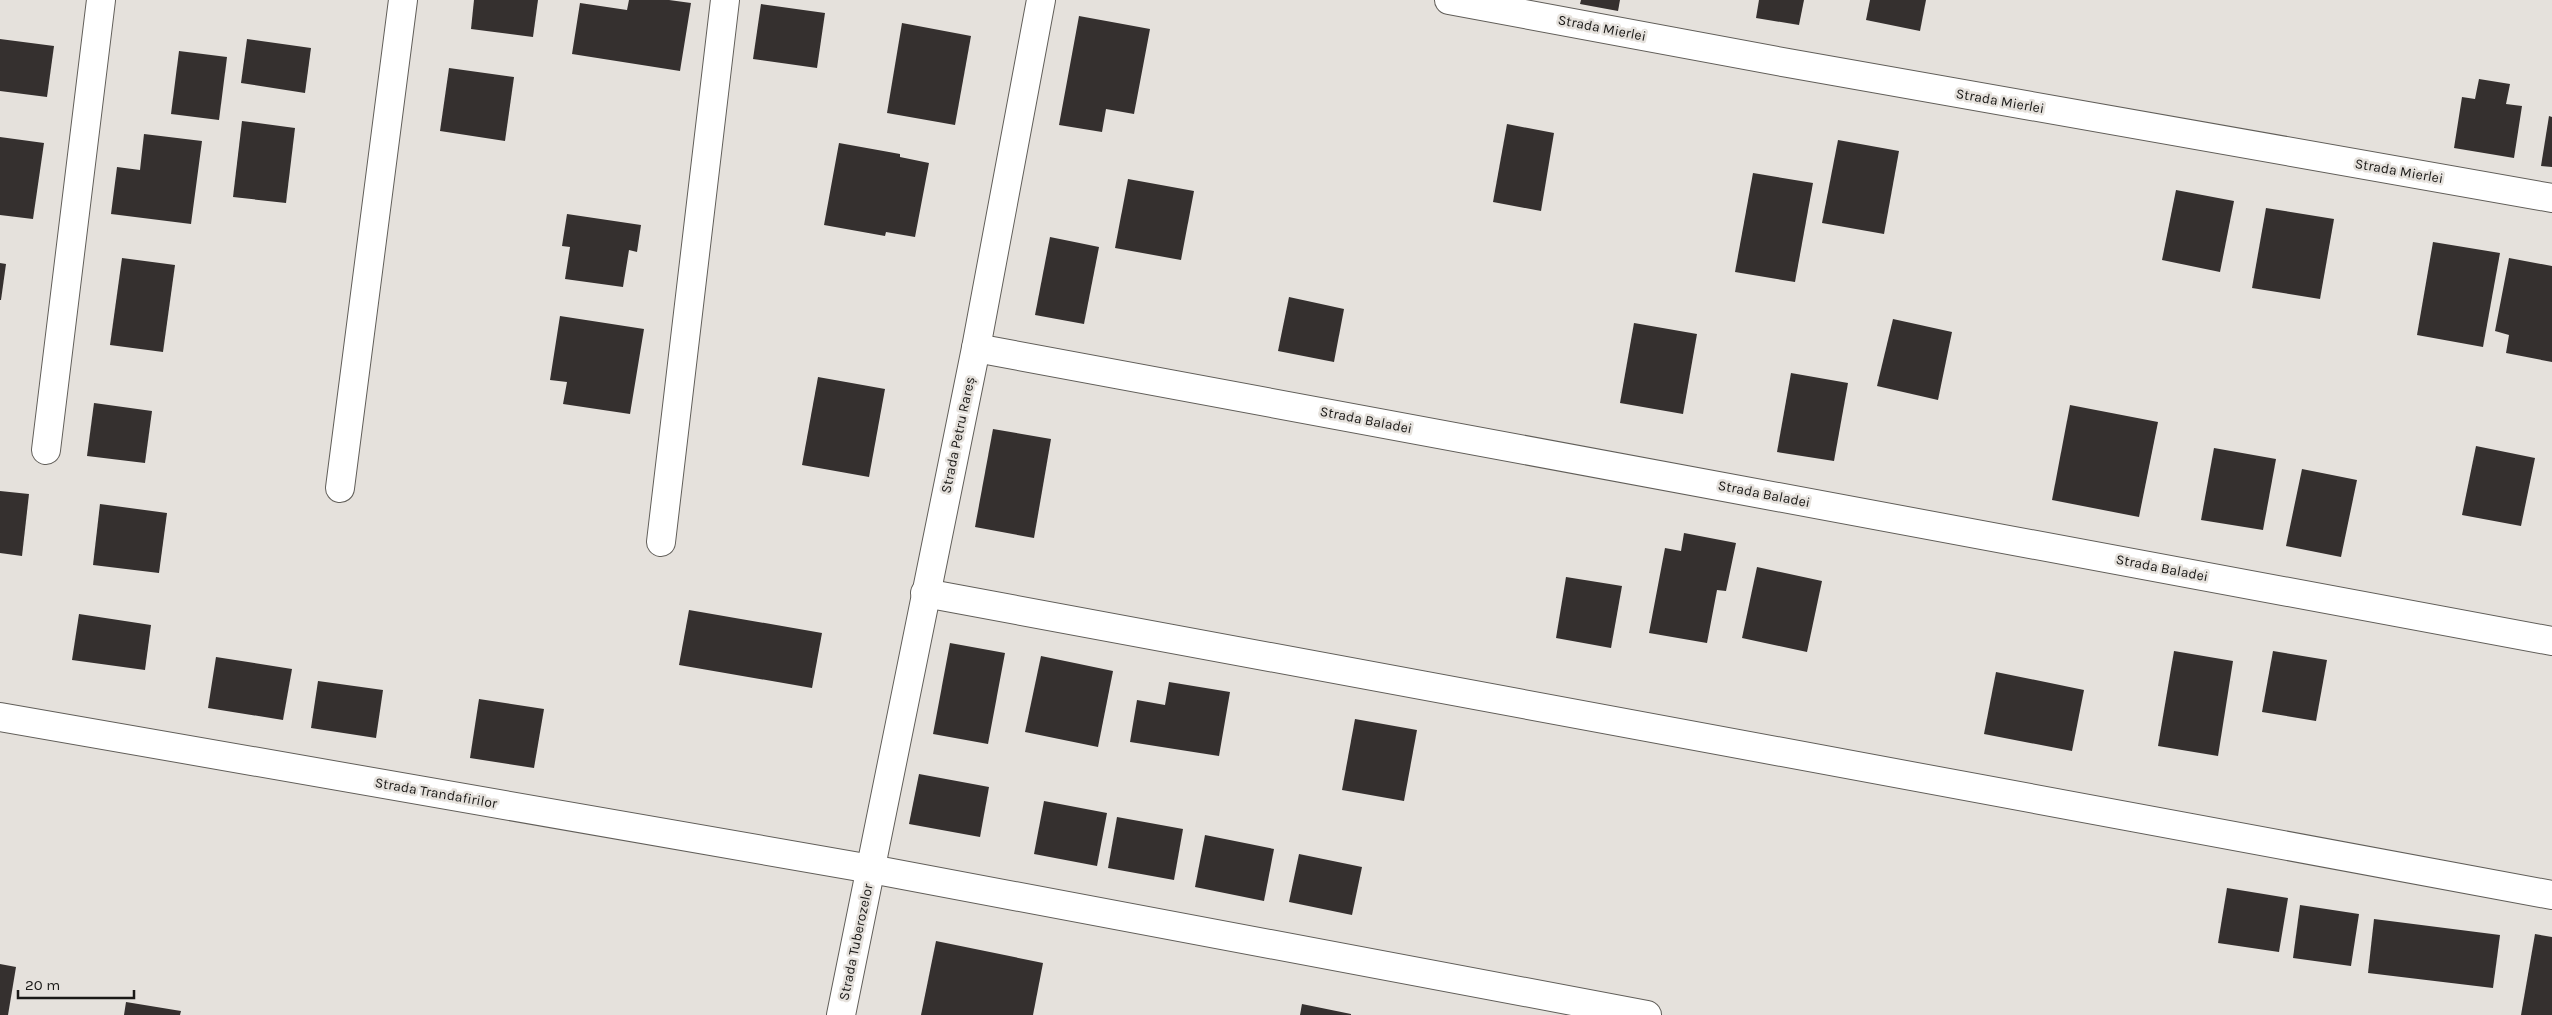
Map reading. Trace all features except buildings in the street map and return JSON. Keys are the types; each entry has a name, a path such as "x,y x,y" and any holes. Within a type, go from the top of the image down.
{"street":[{"path":"46,450 101,0"},
{"path":"340,488 402,0"},
{"path":"661,542 725,0"},
{"name":"Strada Petru Rareș","path":"871,869 924,593 976,348 1041,0"},
{"name":"Strada Mierlei","path":"1449,0 1788,63 2552,198"},
{"name":"Strada Baladei","path":"976,348 2552,641"},
{"path":"924,593 2552,895"},
{"name":"Strada Trandafirilor","path":"0,716 871,869 1647,1015"},
{"name":"Strada Tuberozelor","path":"841,1015 871,869"}]}
